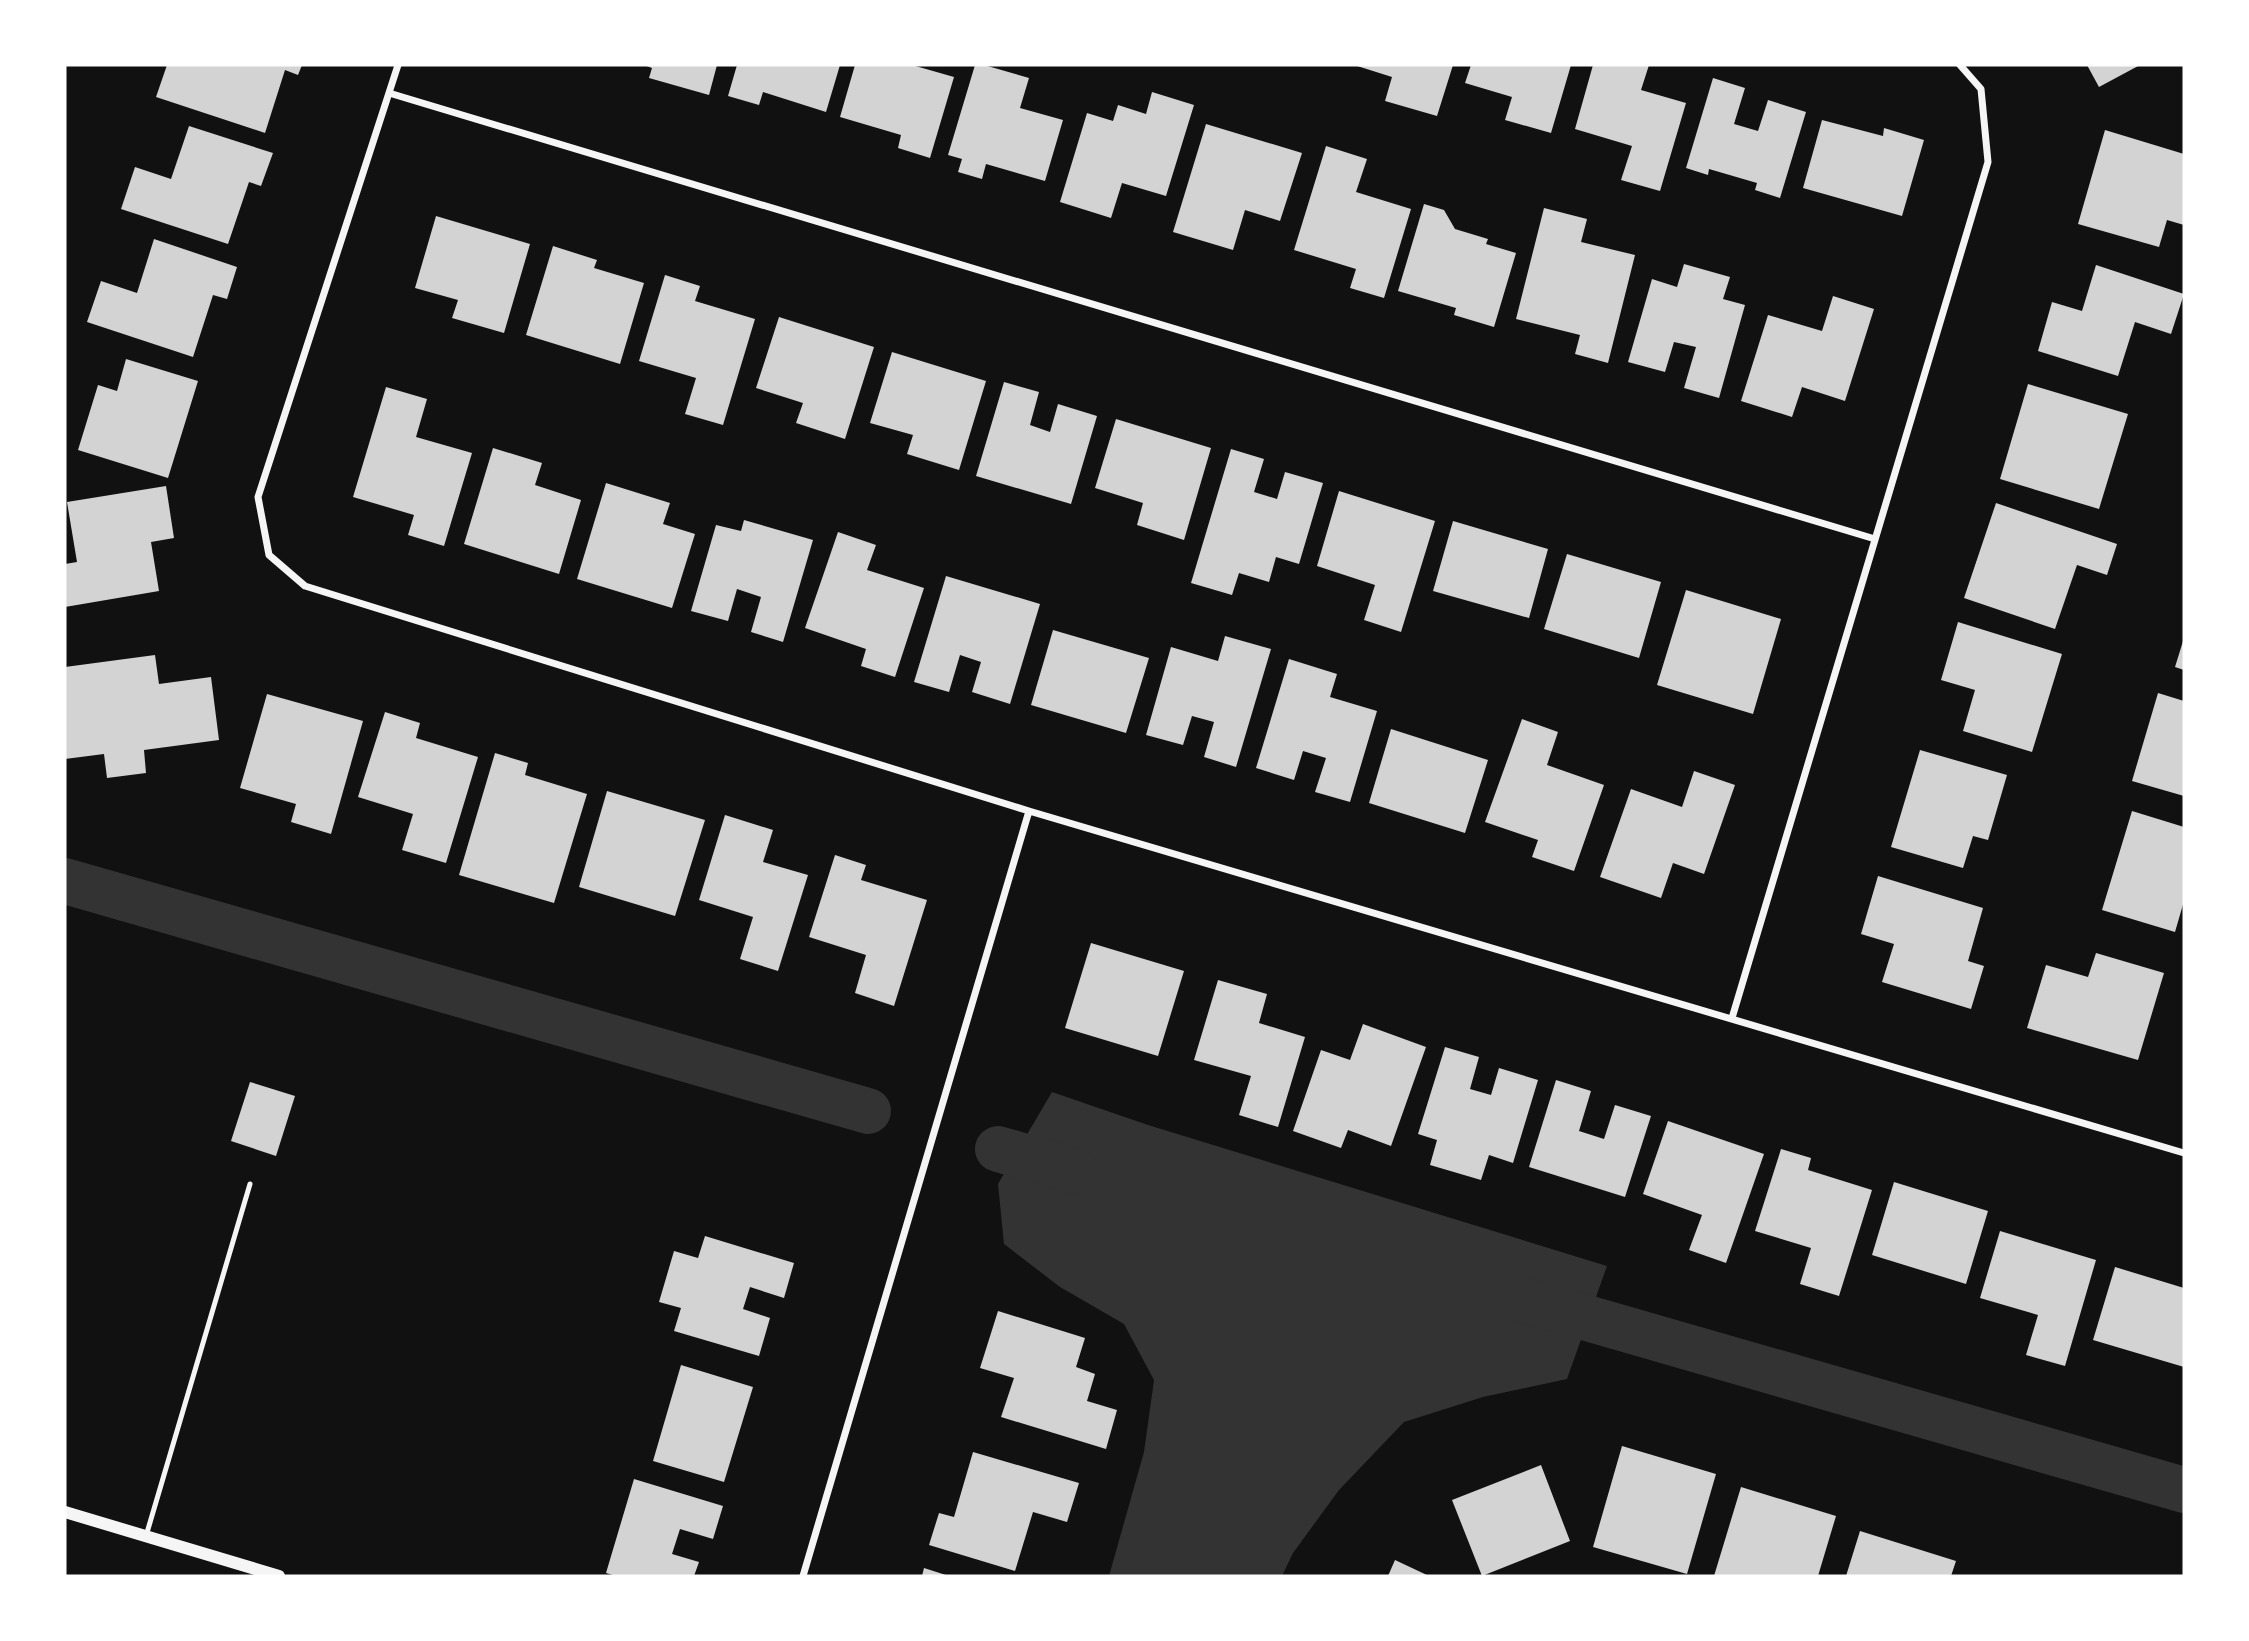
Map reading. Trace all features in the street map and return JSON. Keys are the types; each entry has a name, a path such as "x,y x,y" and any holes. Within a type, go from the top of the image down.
{"street":[{"path":"398,65 258,497 269,555 305,586 1029,811 2184,1153"},
{"path":"1732,1018 1987,162 1981,89 1960,65"},
{"path":"389,93 1875,539"},
{"path":"803,1576 1029,811"},
{"path":"65,1512 279,1576"}],"lane":[{"path":"146,1536 250,1184"}],"shaded area":[{"path":"1052,1092 1148,1125 1607,1266 1567,1379 1483,1397 1404,1422 1339,1490 1293,1553 1282,1576 1109,1576 1144,1452 1154,1380 1124,1324 1060,1287 1004,1244 998,1184"}],"building":[{"path":"167,65 302,65 298,75 285,70 265,133 156,97"},
{"path":"644,65 717,65 709,95 649,78 652,68"},
{"path":"737,65 840,65 826,112 763,92 759,105 728,96"},
{"path":"855,65 912,65 954,77 930,158 898,148 901,135 840,117"},
{"path":"975,65 984,65 1029,78 1020,108 1063,120 1045,181 986,164 982,179 958,172 962,159 948,155"},
{"path":"1354,65 1453,65 1437,116 1385,101 1392,77"},
{"path":"1471,65 1571,65 1551,133 1505,120 1512,97 1465,83"},
{"path":"1593,65 1649,65 1641,90 1686,103 1660,191 1621,180 1632,146 1575,129"},
{"path":"2087,65 2140,65 2099,87"},
{"path":"1713,78 1745,88 1734,124 1758,131 1768,100 1806,112 1780,198 1755,190 1757,183 1709,169 1708,175 1686,168"},
{"path":"1152,92 1194,105 1166,196 1122,183 1111,218 1060,202 1087,113 1113,121 1118,105 1146,114"},
{"path":"1822,120 1883,136 1884,128 1924,140 1902,216 1803,188"},
{"path":"1206,124 1302,153 1280,221 1245,210 1233,250 1173,232"},
{"path":"189,126 273,153 261,186 249,182 228,244 121,209 135,167 171,179"},
{"path":"2105,130 2184,154 2184,225 2167,220 2159,247 2078,224"},
{"path":"1326,146 1367,159 1356,192 1411,209 1384,298 1350,288 1356,269 1294,250"},
{"path":"1424,204 1444,210 1455,229 1488,239 1486,244 1516,253 1494,327 1454,315 1456,308 1398,291"},
{"path":"1544,208 1587,219 1581,242 1635,255 1608,363 1575,354 1580,335 1516,319"},
{"path":"436,216 530,244 504,333 452,318 458,300 415,288"},
{"path":"154,239 237,267 227,299 213,295 193,357 87,322 101,281 137,293"},
{"path":"553,246 597,260 594,268 644,283 620,364 526,335"},
{"path":"1684,264 1730,277 1723,299 1745,305 1719,398 1684,388 1696,347 1674,342 1665,372 1628,362 1652,279 1677,287"},
{"path":"2096,265 2184,294 2171,334 2135,322 2118,376 2038,351 2052,302 2082,311"},
{"path":"665,275 700,286 695,301 755,319 723,425 685,414 696,378 639,361"},
{"path":"1833,296 1874,309 1845,401 1802,387 1792,417 1741,401 1768,315 1822,331"},
{"path":"779,317 874,347 845,439 796,423 803,403 756,388"},
{"path":"892,352 986,381 959,470 907,454 913,435 870,423"},
{"path":"126,359 198,381 168,478 78,450 98,385 117,391"},
{"path":"1004,382 1039,392 1030,425 1050,432 1058,404 1097,416 1071,504 976,476"},
{"path":"2028,384 2128,414 2099,509 2000,479"},
{"path":"386,387 427,399 416,437 472,453 444,546 408,535 414,515 353,497"},
{"path":"1116,419 1211,448 1184,540 1137,525 1143,503 1095,488"},
{"path":"493,448 542,463 535,485 581,500 559,574 464,544"},
{"path":"1231,449 1264,459 1254,492 1277,499 1285,472 1323,483 1299,564 1276,557 1269,582 1239,573 1232,595 1191,583"},
{"path":"606,483 670,503 663,524 695,534 672,608 577,579"},
{"path":"166,486 174,538 151,542 159,591 65,607 65,564 77,562 67,502"},
{"path":"1339,491 1435,521 1401,632 1364,620 1375,585 1317,566"},
{"path":"1996,503 2117,544 2107,575 2077,565 2055,629 1964,598"},
{"path":"744,520 813,540 783,642 751,632 761,597 737,589 728,621 691,611 716,525 741,531"},
{"path":"1453,521 1548,549 1529,618 1433,591"},
{"path":"838,532 876,545 867,570 924,588 895,677 861,666 866,649 805,628"},
{"path":"1567,554 1661,582 1639,658 1544,629"},
{"path":"946,576 1040,604 1010,704 972,692 981,662 960,655 949,692 914,682"},
{"path":"1686,590 1781,619 1753,714 1657,685"},
{"path":"1958,622 2062,654 2032,752 1963,731 1975,690 1941,680"},
{"path":"1053,630 1149,658 1126,733 1031,705"},
{"path":"1225,636 1271,649 1236,767 1204,757 1214,722 1192,716 1183,745 1146,735 1171,647 1218,661"},
{"path":"2184,638 2184,670 2175,667"},
{"path":"155,655 159,684 211,677 219,740 144,750 146,773 107,778 104,754 65,759 65,667"},
{"path":"1289,659 1337,674 1330,697 1377,711 1350,802 1315,792 1326,758 1303,751 1294,780 1256,768"},
{"path":"2158,693 2184,701 2184,796 2132,781"},
{"path":"267,694 363,721 331,834 291,822 296,804 240,788"},
{"path":"385,712 420,723 416,738 478,757 446,863 402,850 413,814 358,797"},
{"path":"1522,719 1558,732 1547,765 1604,785 1574,871 1532,857 1538,840 1485,822"},
{"path":"1391,729 1488,760 1465,833 1369,803"},
{"path":"1920,750 2007,775 1988,840 1973,836 1963,868 1891,847"},
{"path":"495,753 528,763 525,775 587,794 554,903 459,875"},
{"path":"1694,771 1735,785 1704,874 1673,863 1661,898 1600,877 1631,789 1682,807"},
{"path":"607,791 705,820 675,916 579,887"},
{"path":"2132,811 2184,827 2184,901 2175,932 2102,910"},
{"path":"725,815 773,830 763,862 808,875 778,971 740,959 753,917 699,900"},
{"path":"835,855 866,865 861,880 927,900 894,1006 855,993 866,955 809,937"},
{"path":"1878,876 1983,908 1968,961 1984,966 1971,1009 1882,982 1894,944 1861,934"},
{"path":"1091,943 1184,971 1158,1056 1065,1028"},
{"path":"2096,953 2164,973 2138,1060 2027,1028 2046,965 2088,977"},
{"path":"1218,980 1267,994 1259,1023 1305,1037 1278,1127 1239,1115 1251,1076 1194,1060"},
{"path":"1363,1024 1426,1047 1391,1146 1348,1130 1341,1148 1293,1131 1321,1050 1350,1060"},
{"path":"1445,1047 1479,1057 1470,1089 1491,1095 1499,1068 1538,1080 1513,1163 1489,1155 1481,1180 1430,1165 1437,1140 1418,1134"},
{"path":"1556,1080 1591,1091 1579,1131 1604,1139 1615,1105 1651,1116 1625,1197 1529,1167"},
{"path":"250,1082 295,1096 276,1156 231,1141"},
{"path":"1668,1121 1764,1154 1726,1263 1689,1250 1702,1215 1643,1194"},
{"path":"1781,1149 1811,1158 1808,1170 1872,1190 1839,1296 1800,1284 1811,1248 1755,1231"},
{"path":"1894,1182 1988,1211 1966,1284 1872,1255"},
{"path":"2000,1231 2096,1260 2065,1366 2026,1355 2038,1315 1980,1298"},
{"path":"705,1236 794,1263 784,1298 750,1287 743,1309 770,1318 759,1356 674,1331 681,1308 659,1302 674,1251 698,1258"},
{"path":"2115,1267 2184,1288 2184,1367 2093,1340"},
{"path":"998,1311 1085,1338 1076,1367 1095,1374 1087,1401 1117,1410 1106,1449 1001,1417 1014,1378 980,1368"},
{"path":"681,1365 753,1387 724,1482 653,1461"},
{"path":"1622,1446 1716,1474 1687,1574 1593,1547"},
{"path":"973,1452 1079,1483 1067,1522 1033,1512 1015,1571 929,1545 939,1513 954,1517"},
{"path":"1541,1465 1570,1541 1482,1576 1452,1500"},
{"path":"634,1479 723,1506 713,1539 680,1529 672,1554 699,1562 694,1576 616,1576 606,1573"},
{"path":"1741,1487 1836,1516 1818,1576 1714,1576"},
{"path":"1860,1531 1956,1561 1951,1576 1846,1576"},
{"path":"1395,1560 1429,1576 1388,1576"},
{"path":"924,1568 949,1576 922,1576"}],"waterway":[{"path":"65,881 868,1111"},
{"path":"998,1149 1075,1171"},
{"path":"1528,1301 2184,1490"}]}
